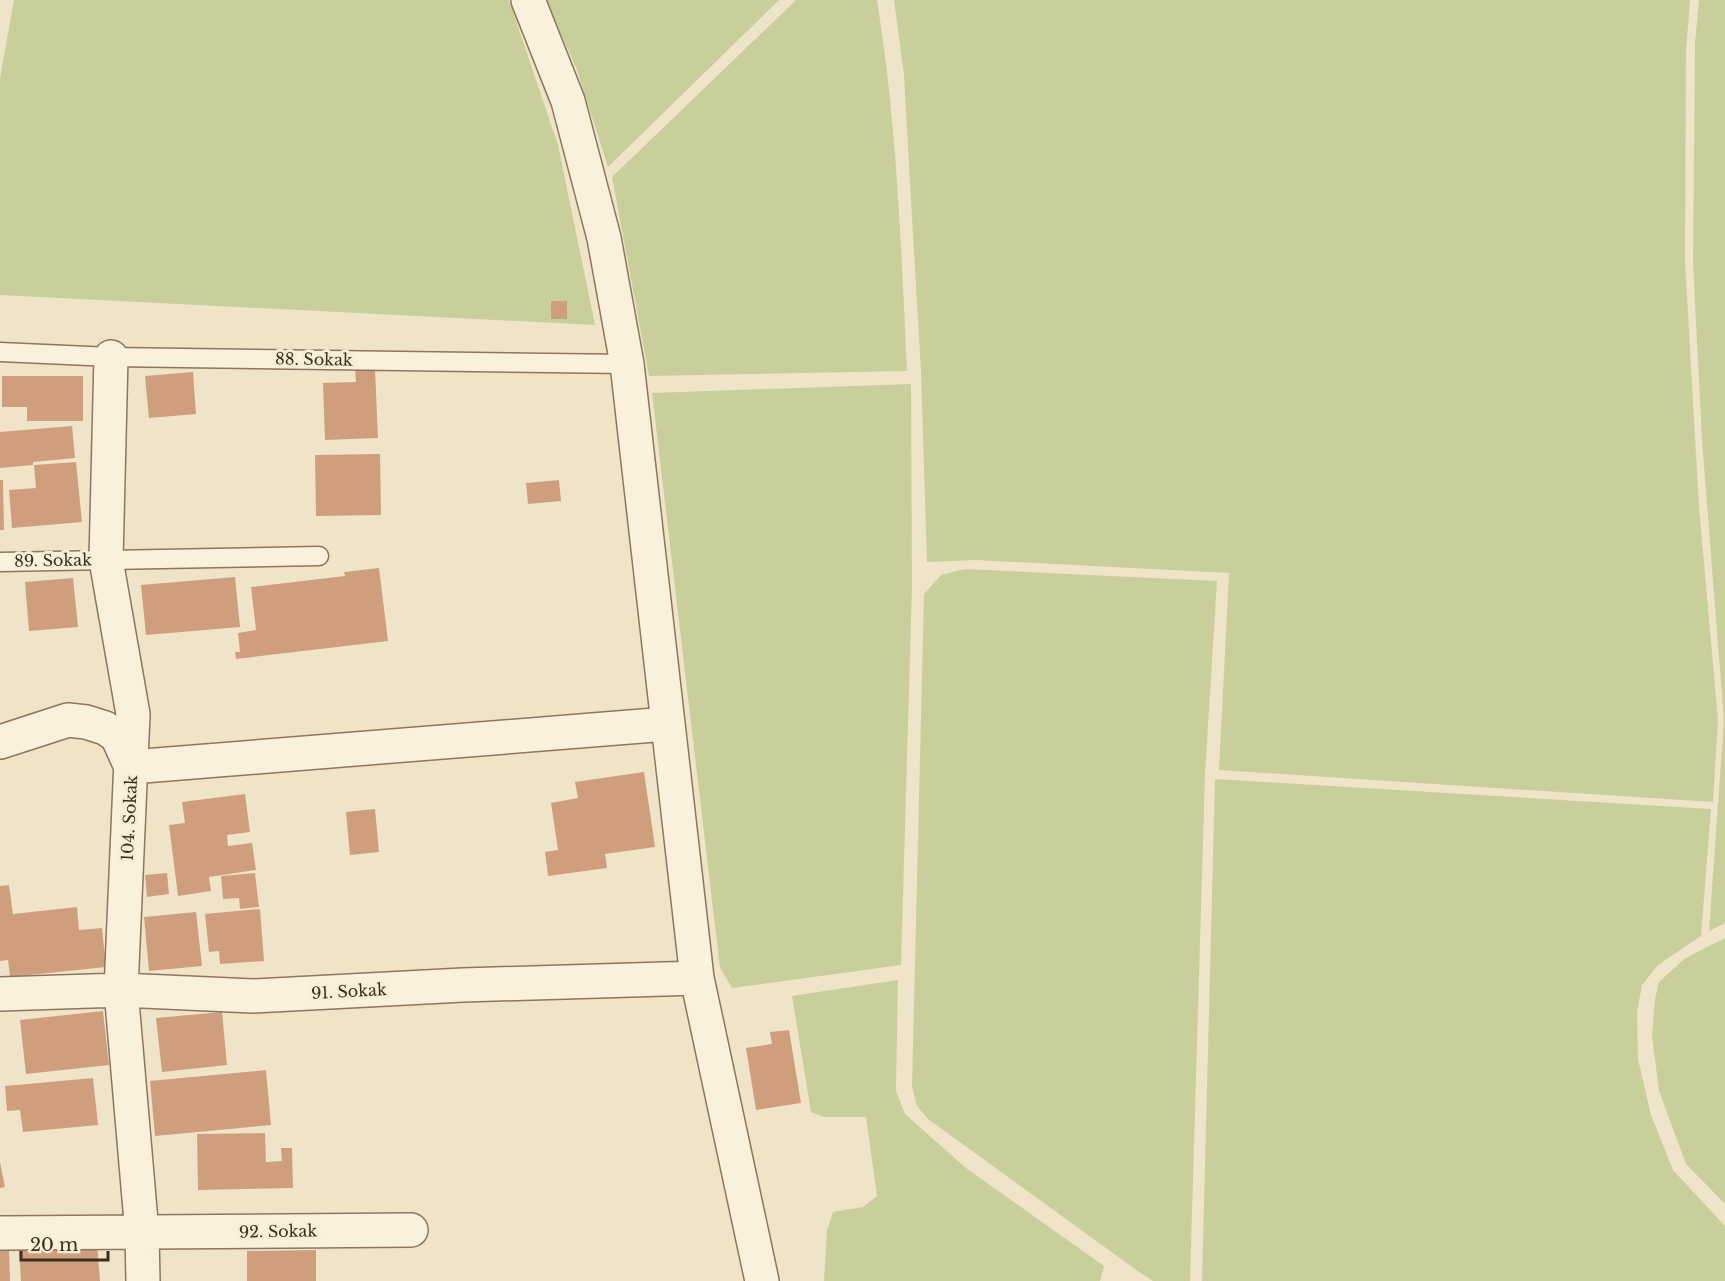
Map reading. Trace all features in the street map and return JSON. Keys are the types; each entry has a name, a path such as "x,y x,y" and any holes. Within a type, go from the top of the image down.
{"street":[{"path":"528,0 568,101 604,238 627,364 698,978 762,1281"},
{"name":"104. Sokak","path":"111,357 106,560 133,714 121,990 142,1233 143,1281"},
{"path":"0,742 68,720 86,722 105,728 117,736 131,767 668,724"},
{"name":"91. Sokak","path":"0,994 121,990 253,996 463,985 698,978"},
{"name":"92. Sokak","path":"0,1233 411,1230"}],"lane":[{"name":"88. Sokak","path":"0,352 111,357 627,364"},
{"name":"89. Sokak","path":"0,562 319,555"}],"green space":[{"path":"14,0 509,0 558,145 595,325 0,295 0,78"},
{"path":"546,0 779,0 608,167 577,70"},
{"path":"796,0 877,0 894,138 907,371 649,376 612,177"},
{"path":"894,0 1690,0 1686,51 1685,261 1699,507 1718,720 1713,802 1219,770 1229,573 976,560 927,562 921,371 904,75"},
{"path":"1699,0 1725,0 1725,923 1709,931 1724,721 1702,440 1693,263 1695,43"},
{"path":"911,384 912,587 901,965 732,988 720,968 652,393"},
{"path":"965,569 1217,581 1205,774 1190,1281 1153,1281 928,1119 917,1106 912,1086 924,594 941,575"},
{"path":"1215,779 1711,809 1701,936 1658,965 1642,985 1637,1012 1638,1059 1651,1115 1673,1170 1725,1226 1725,1281 1202,1281"},
{"path":"1725,938 1725,1204 1686,1164 1659,1091 1652,1036 1659,982 1684,959"},
{"path":"898,980 896,1091 905,1114 966,1168 1104,1266 1100,1281 824,1281 827,1230 833,1212 863,1207 877,1196 866,1117 824,1117 811,1112 792,996"}],"building":[{"path":"551,301 567,301 567,319 551,319"},
{"path":"375,369 378,438 325,440 323,383 356,382 355,370"},
{"path":"193,372 196,414 149,418 145,376"},
{"path":"2,376 83,376 83,421 27,421 27,407 2,407"},
{"path":"72,426 75,458 0,468 0,432"},
{"path":"380,454 381,515 316,516 315,455"},
{"path":"76,462 82,522 12,528 9,490 36,488 34,465"},
{"path":"0,480 3,480 4,530 0,530"},
{"path":"559,480 561,501 528,504 526,483"},
{"path":"379,568 388,641 236,659 235,652 240,652 238,633 256,630 251,587 345,576 344,572"},
{"path":"235,577 240,627 146,635 141,585"},
{"path":"73,578 78,627 29,631 25,582"},
{"path":"644,772 655,847 605,854 607,868 548,876 545,852 558,850 551,803 578,798 575,782"},
{"path":"245,794 250,832 227,835 228,846 252,843 256,870 209,877 211,891 178,896 169,825 185,823 182,802"},
{"path":"375,809 379,852 350,855 346,812"},
{"path":"167,873 169,894 147,897 145,875"},
{"path":"255,873 259,907 240,909 239,898 223,899 221,876"},
{"path":"9,885 13,914 77,907 79,930 102,928 106,967 10,977 8,960 0,961 0,886"},
{"path":"260,909 264,961 220,964 219,951 209,952 205,914"},
{"path":"196,912 202,966 149,971 144,917"},
{"path":"103,1011 109,1065 26,1074 20,1020"},
{"path":"222,1012 227,1065 162,1072 156,1018"},
{"path":"789,1030 801,1103 756,1110 746,1048 772,1044 770,1032"},
{"path":"266,1070 271,1125 155,1136 150,1081"},
{"path":"93,1078 98,1125 23,1132 20,1110 7,1111 5,1086"},
{"path":"265,1133 266,1162 282,1161 281,1148 292,1148 293,1188 198,1190 197,1134"},
{"path":"0,1162 5,1187 0,1188"},
{"path":"97,1243 100,1281 21,1281 19,1248"},
{"path":"0,1248 9,1248 10,1281 0,1281"},
{"path":"316,1250 316,1281 247,1281 247,1251"}]}
